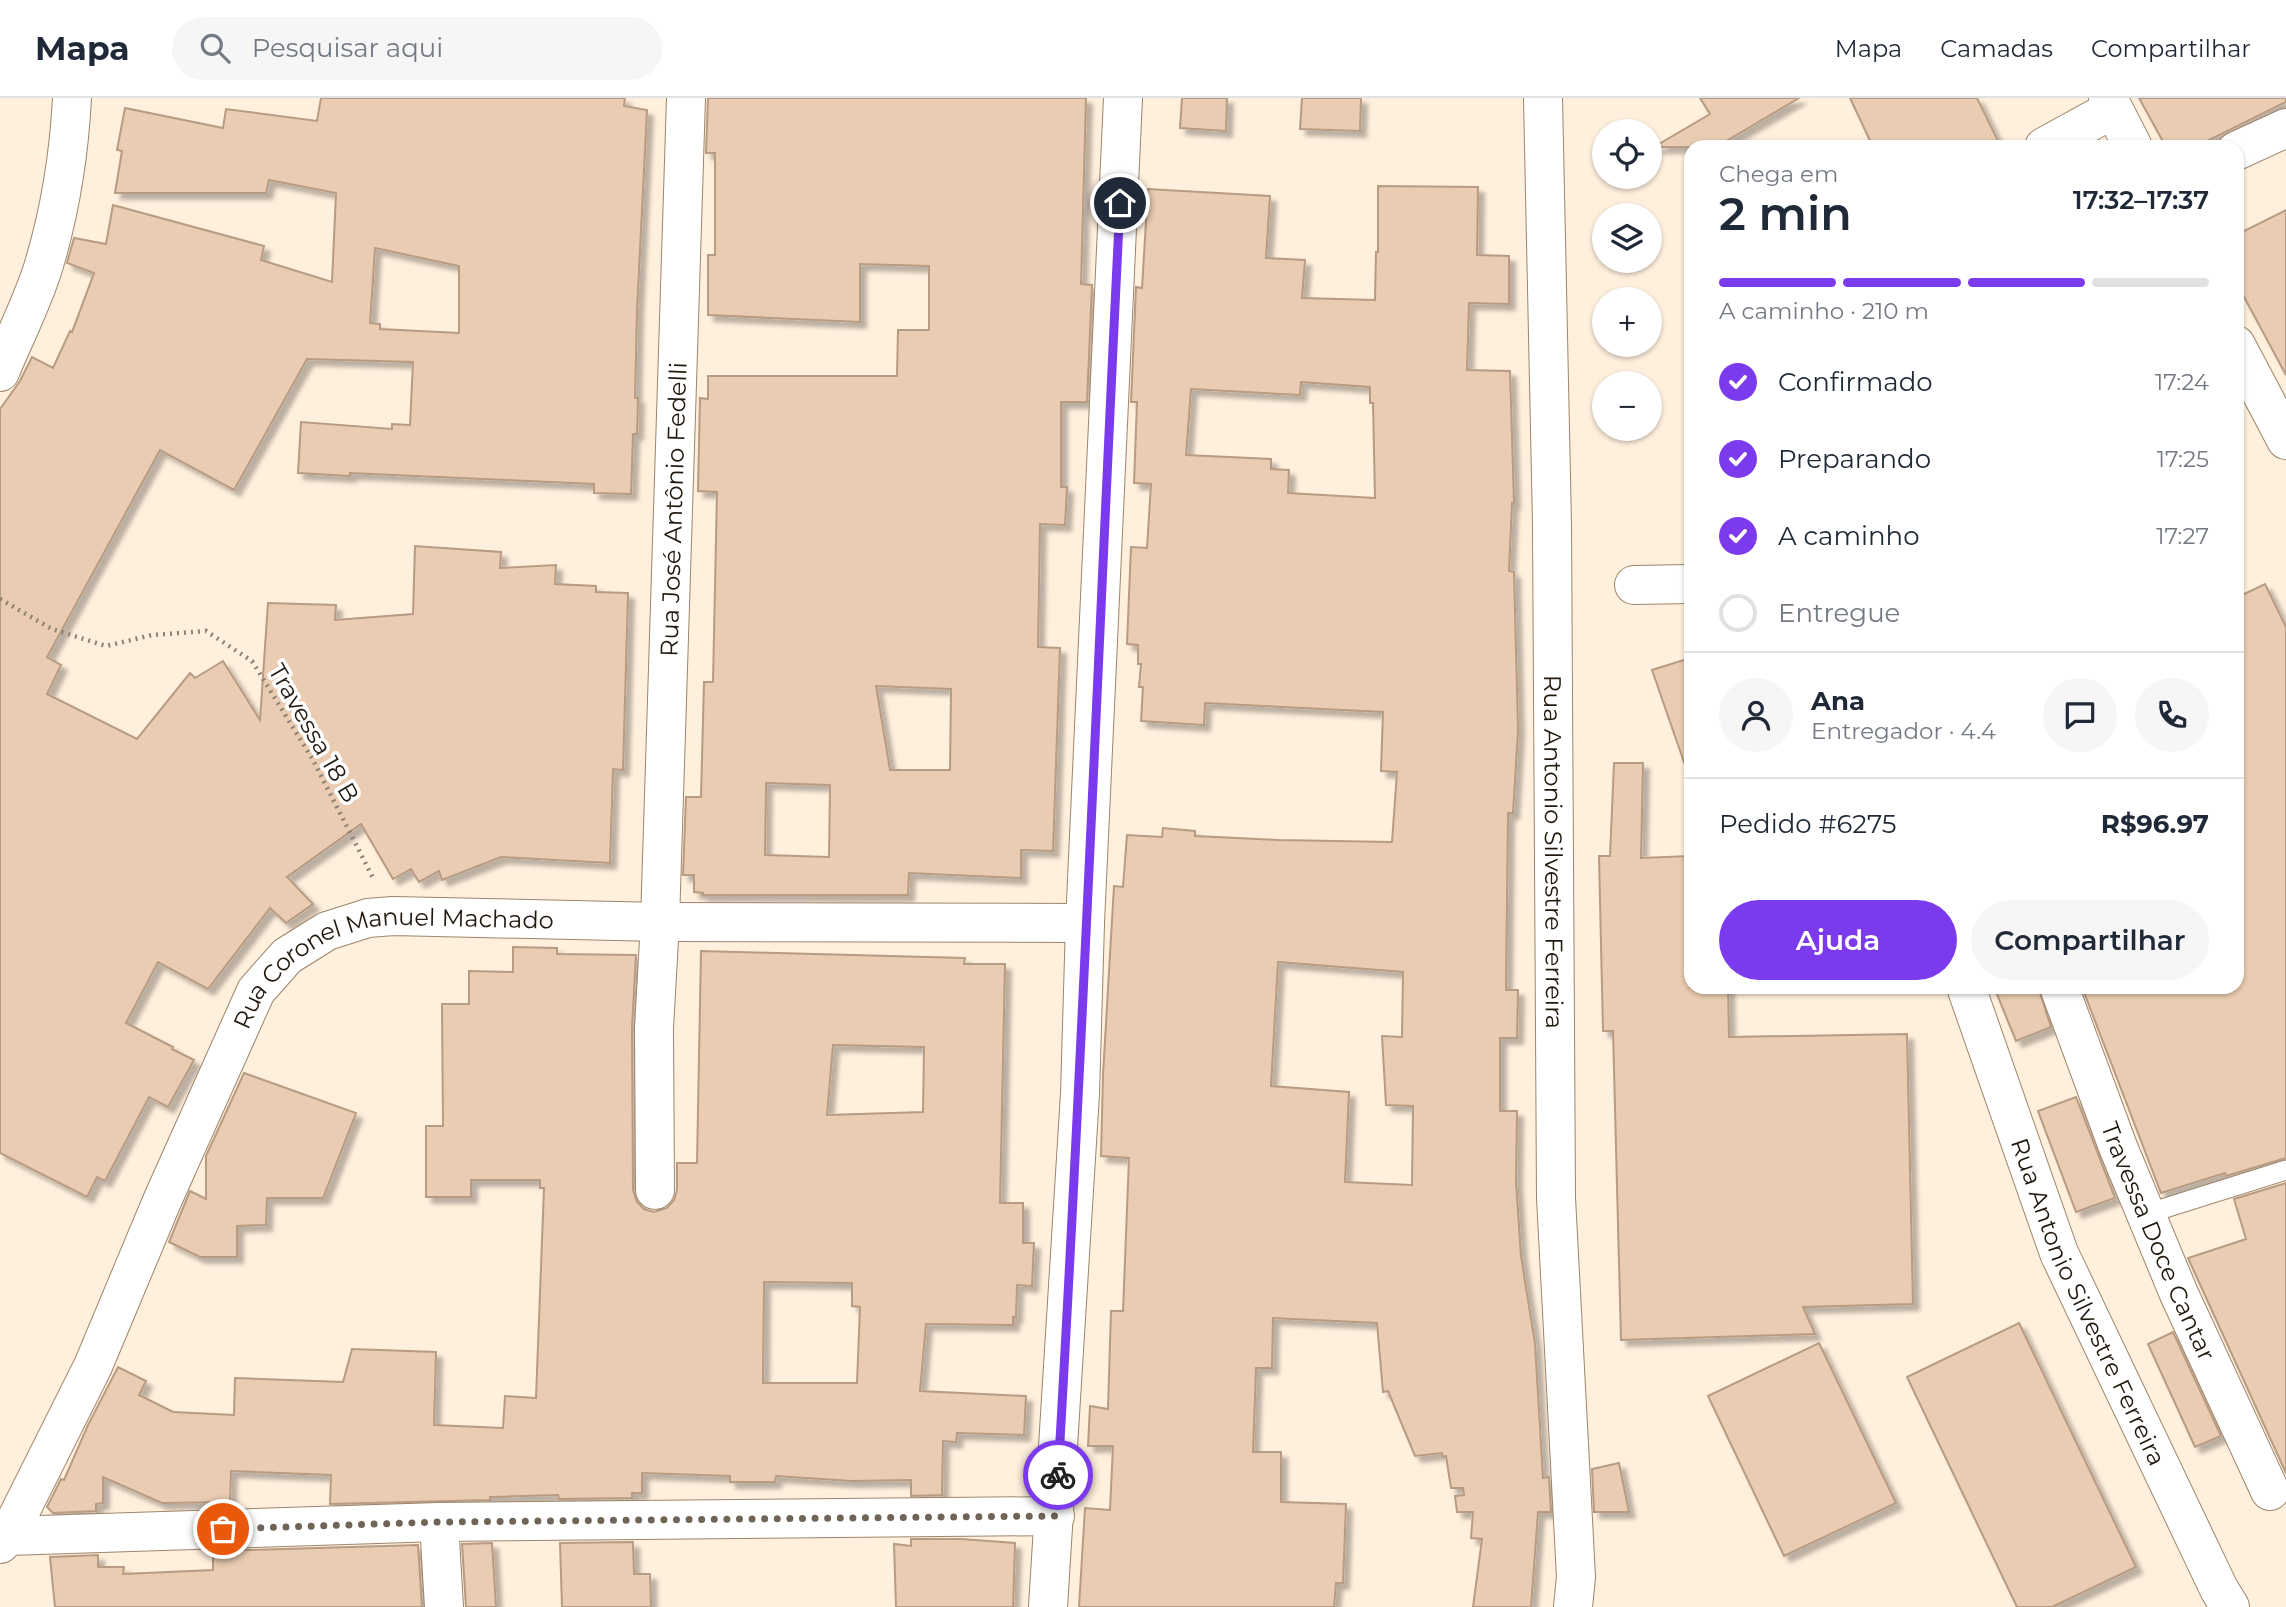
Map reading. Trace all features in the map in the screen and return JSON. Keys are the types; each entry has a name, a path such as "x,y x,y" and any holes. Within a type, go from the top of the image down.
{"street":[{"path":"0,372 43,269 61,195 70,138 72,98"},
{"name":"Rua José Antônio Fedelli","path":"655,1190 654,1028 660,922 686,98"},
{"path":"1048,1607 1080,1094 1085,923 1123,98"},
{"name":"Rua Antonio Silvestre Ferreira","path":"1543,98 1552,525 1556,1198 1576,1577 1573,1607"},
{"path":"2071,140 2118,128"},
{"path":"2244,147 2286,128"},
{"path":"2244,360 2286,440"},
{"path":"1634,585 1684,584"},
{"name":"Rua Coronel Manuel Machado","path":"4,1540 93,1366 162,1201 256,991 287,956 327,931 368,918 393,916 660,922 1085,923"},
{"name":"Rua Antonio Silvestre Ferreira","path":"1968,994 2059,1253 2230,1607"},
{"name":"Travessa Doce Cantar","path":"2062,994 2118,1147 2146,1214 2216,1378 2270,1490"},
{"path":"4,1540 439,1522 1055,1516"},
{"path":"439,1522 444,1607"}],"lane":[{"path":"2146,1214 2286,1170"}],"path":[{"name":"Travessa 18 B","path":"0,599 52,629 106,646 152,635 206,631 252,661 313,760 393,916"}],"building":[{"path":"321,98 625,98 624,106 647,110 637,310 637,434 633,434 631,494 594,493 594,484 298,473 301,422 392,429 392,424 410,425 413,362 307,359 234,490 160,450 47,657 61,665 47,694 137,739 190,673 195,678 223,661 260,720 268,603 336,605 335,620 413,614 415,546 501,552 500,568 556,565 555,584 596,586 596,592 628,593 623,770 613,769 610,863 501,857 442,880 439,871 419,882 411,869 393,879 361,824 287,877 313,904 286,923 270,908 208,989 158,962 126,1023 194,1060 168,1107 149,1097 105,1181 97,1177 87,1197 0,1153 0,409 20,381 32,357 53,368 70,331 72,332 94,273 67,263 74,238 106,244 113,205 264,246 261,260 332,282 336,193 269,180 266,193 115,193 122,151 117,150 125,108 223,128 226,109 317,121","holes":["375,248 459,266 459,333 380,329 380,324 370,323"]},
{"path":"708,98 1086,98 1081,284 1092,285 1087,402 1061,402 1061,487 1067,487 1065,525 1040,524 1038,647 1060,648 1053,851 1021,850 1021,878 909,873 908,895 703,895 694,892 694,875 683,875 686,797 701,797 704,682 713,682 717,492 698,491 700,398 708,399 708,376 897,376 898,330 929,330 929,266 860,264 860,322 708,315 708,255 715,255 715,153 706,153","holes":["876,686 951,689 950,770 890,770","766,783 830,785 829,857 765,855"]},
{"path":"1182,98 1227,98 1226,131 1180,128"},
{"path":"1302,98 1361,98 1360,131 1300,129"},
{"path":"1700,98 1799,98 1728,140 1684,140 1684,147 1662,147 1662,142 1710,114"},
{"path":"1850,98 1977,98 1998,140 1870,140"},
{"path":"2139,98 2286,98 2286,102 2209,140 2162,140"},
{"path":"1378,186 1478,187 1477,255 1509,256 1509,304 1469,303 1467,370 1510,371 1514,503 1509,571 1514,572 1518,731 1513,813 1508,813 1506,990 1518,990 1517,1038 1500,1038 1500,1111 1517,1111 1516,1182 1521,1256 1535,1344 1543,1478 1549,1477 1551,1512 1538,1512 1531,1607 1473,1607 1482,1539 1471,1538 1473,1512 1457,1512 1455,1496 1464,1495 1463,1488 1451,1488 1446,1456 1443,1457 1442,1453 1415,1456 1388,1391 1383,1392 1377,1323 1273,1318 1272,1368 1256,1368 1253,1452 1281,1452 1281,1502 1346,1504 1343,1583 1336,1583 1334,1607 1079,1607 1085,1508 1110,1510 1113,1446 1088,1446 1090,1406 1108,1409 1111,1311 1123,1311 1129,1158 1101,1156 1114,886 1123,887 1127,835 1162,837 1163,828 1195,831 1195,836 1392,842 1397,772 1381,771 1383,712 1205,703 1204,725 1141,721 1143,687 1139,687 1141,664 1138,664 1138,645 1127,644 1131,547 1147,548 1151,484 1134,483 1137,402 1131,402 1136,287 1142,288 1148,189 1270,196 1266,258 1305,260 1302,298 1375,300","holes":["1301,382 1370,387 1370,403 1373,403 1375,498 1288,493 1289,470 1271,469 1271,459 1186,455 1191,389 1300,395","1278,962 1403,972 1402,1037 1382,1036 1386,1105 1413,1106 1412,1185 1345,1182 1349,1092 1271,1086"]},
{"path":"2286,210 2286,375 2244,297 2244,231"},
{"path":"2265,584 2286,627 2286,1158 2161,1193 2085,994 2244,994 2244,594"},
{"path":"1684,660 1684,762 1652,670"},
{"path":"1614,763 1643,763 1641,858 1684,856 1684,994 1728,994 1729,1037 1907,1034 1913,1304 1803,1307 1815,1334 1621,1340 1613,1031 1603,1031 1599,856 1610,856"},
{"path":"513,947 557,948 557,954 636,955 632,1028 633,1190 637,1202 644,1209 654,1212 667,1208 674,1200 677,1190 677,1163 697,1163 701,951 965,958 964,964 1005,964 1000,1203 1023,1203 1023,1243 1034,1243 1032,1286 1017,1285 1016,1317 1013,1317 1013,1325 926,1324 920,1391 1026,1396 1024,1435 957,1433 956,1442 943,1441 942,1495 911,1496 911,1480 852,1481 776,1476 775,1482 730,1482 730,1476 642,1473 642,1493 632,1493 632,1498 559,1499 558,1495 490,1497 490,1500 330,1504 331,1475 231,1471 230,1502 162,1503 103,1477 103,1503 96,1504 96,1511 53,1513 47,1507 61,1479 64,1480 118,1367 146,1381 139,1395 173,1412 234,1415 235,1378 343,1382 352,1349 436,1352 434,1425 503,1428 505,1396 536,1398 544,1188 540,1188 540,1180 471,1180 471,1197 426,1197 426,1126 443,1126 442,1004 469,1004 469,971 513,972","holes":["833,1045 924,1047 923,1112 827,1115","764,1282 852,1283 852,1306 860,1307 857,1383 763,1383"]},
{"path":"1997,994 2040,994 2051,1027 2016,1041"},
{"path":"244,1073 356,1113 323,1198 267,1198 266,1225 237,1226 237,1257 200,1257 169,1242 190,1191 206,1199 206,1156"},
{"path":"2076,1097 2115,1198 2076,1212 2038,1111"},
{"path":"2286,1183 2286,1473 2188,1258 2246,1239 2234,1199"},
{"path":"2019,1323 2136,1567 2052,1607 2017,1607 1907,1377"},
{"path":"2173,1332 2221,1436 2195,1447 2148,1344"},
{"path":"1819,1343 1896,1503 1784,1556 1708,1396"},
{"path":"1619,1463 1629,1512 1594,1512 1592,1469"},
{"path":"911,1539 1015,1543 1013,1607 896,1607 894,1544 911,1546"},
{"path":"633,1542 634,1574 650,1574 651,1607 562,1607 560,1543"},
{"path":"492,1543 496,1607 466,1607 462,1544"},
{"path":"418,1545 422,1607 55,1607 50,1557 98,1555 98,1567 124,1567 123,1574 213,1570 213,1551"}],"way so far":[{"path":"223,1529 439,1522 1055,1516 1058,1475"}],"route":[{"path":"1058,1475 1080,1094 1085,923 1120,203"}]}
